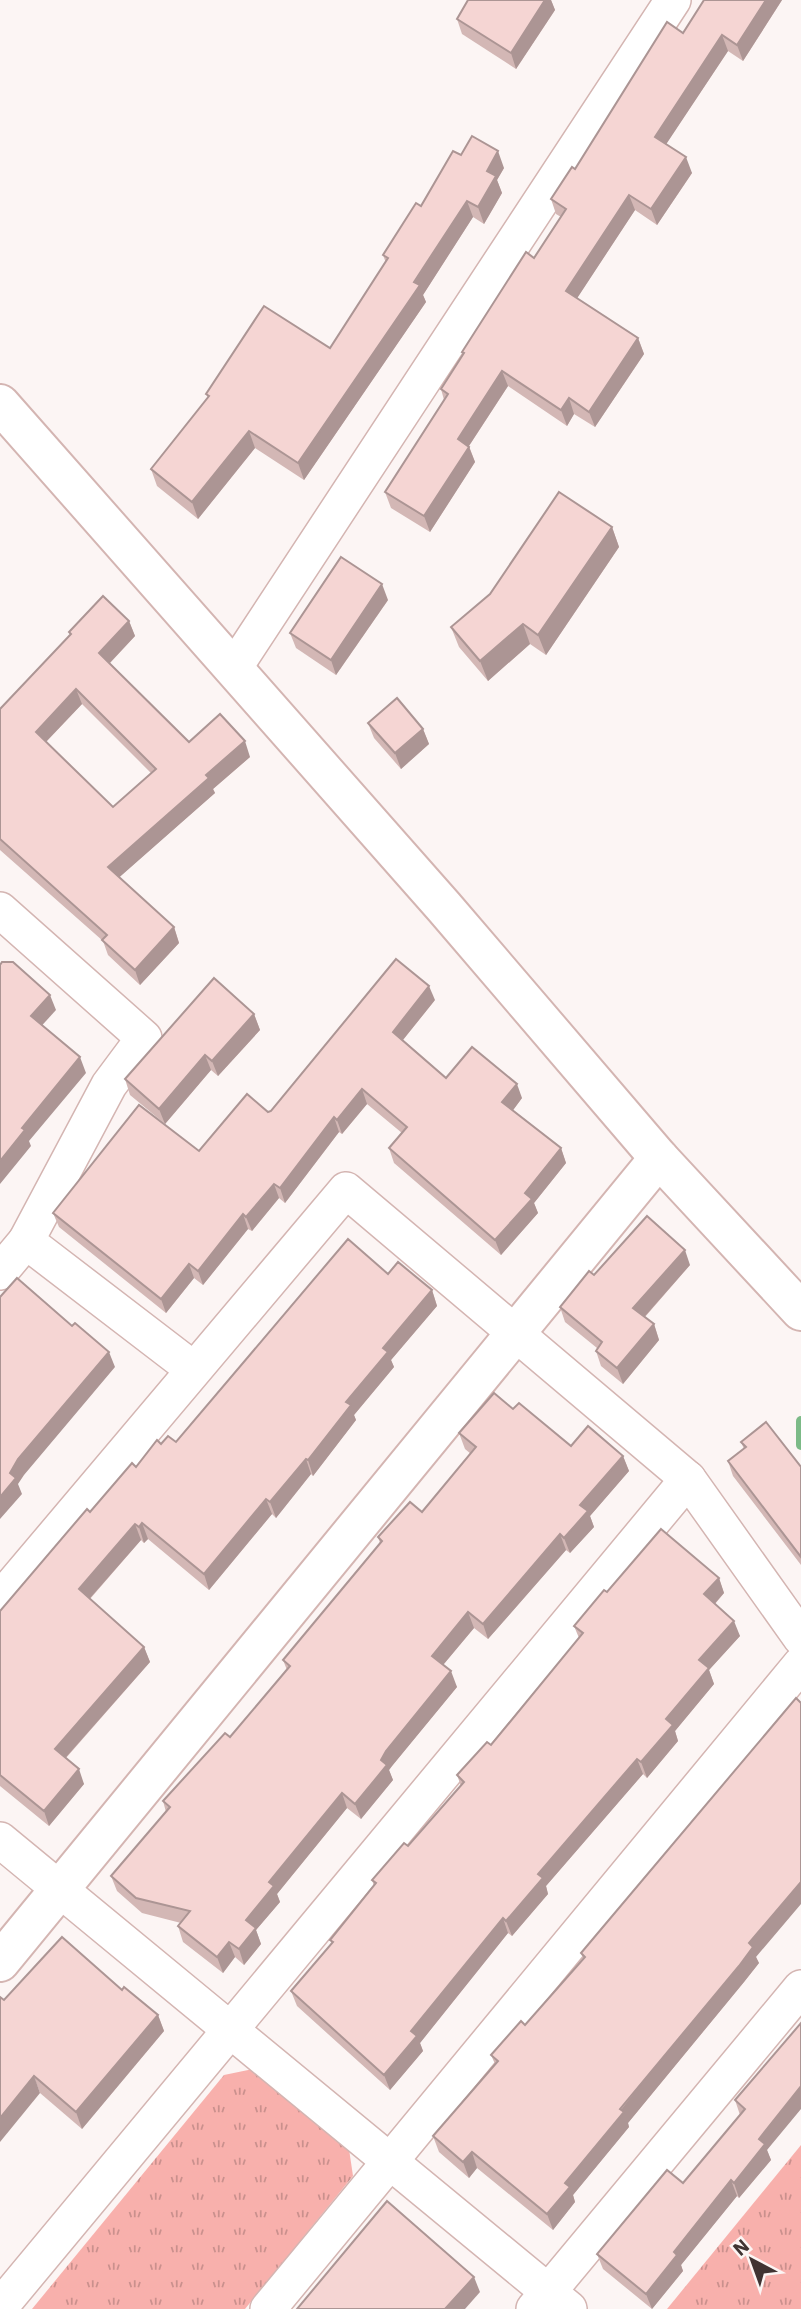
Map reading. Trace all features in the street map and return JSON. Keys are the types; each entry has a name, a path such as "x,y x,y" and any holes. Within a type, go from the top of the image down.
{"street":[{"path":"234,668 673,0"},
{"path":"0,404 234,668 659,1158 801,1311"},
{"path":"0,1272 26,1241 109,1085 144,1038 6,929"},
{"path":"0,1962 659,1158"},
{"path":"0,1600 346,1190 688,1479 801,1638"},
{"path":"26,1241 193,1370"},
{"path":"0,2307 688,1479"},
{"path":"268,2309 801,1664"},
{"path":"0,1840 390,2162 551,2303 801,1988"}],"green space":[{"path":"253,2069 349,2149 353,2176 245,2309 32,2309 224,2075"},
{"path":"801,2145 801,2309 667,2309"}],"building":[{"path":"468,0 545,0 511,53 457,19"},
{"path":"704,0 766,0 737,45 722,35 655,137 686,157 651,209 629,195 566,291 638,338 589,412 569,398 561,410 502,371 458,439 469,447 424,516 385,492 448,394 441,389 464,353 462,352 526,252 534,258 566,209 551,199 572,167 575,169 667,22 683,33"},
{"path":"472,136 498,151 487,171 496,176 478,207 467,201 414,282 420,285 298,463 249,431 192,502 151,469 209,396 206,394 264,306 330,348 388,258 383,255 416,203 421,206 453,151 461,155"},
{"path":"559,492 612,527 538,635 523,624 480,661 451,627 490,594"},
{"path":"341,557 382,584 331,660 290,633"},
{"path":"103,596 129,621 99,653 189,742 220,714 245,741 206,775 209,778 108,867 174,927 135,970 102,940 107,935 0,839 0,709 71,634 69,632","holes":["76,689 156,769 113,807 36,732"]},
{"path":"397,698 423,729 395,753 368,723"},
{"path":"396,959 429,986 393,1032 446,1078 472,1047 517,1084 502,1102 561,1148 525,1193 532,1199 495,1240 389,1148 407,1127 362,1089 337,1120 334,1117 280,1188 274,1184 246,1217 243,1214 198,1271 189,1264 161,1299 53,1213 139,1105 199,1151 247,1094 268,1112 271,1111"},
{"path":"2,962 13,962 50,995 31,1016 80,1057 22,1128 25,1130 0,1161 0,965"},
{"path":"214,978 254,1014 212,1061 205,1055 159,1109 125,1079"},
{"path":"647,1216 685,1250 633,1308 654,1324 617,1368 596,1351 602,1342 560,1307 589,1271 594,1275"},
{"path":"348,1239 388,1274 398,1262 432,1290 383,1348 388,1352 346,1402 351,1405 308,1460 306,1459 270,1502 266,1499 204,1574 142,1523 139,1527 135,1524 79,1589 144,1647 55,1749 79,1769 44,1811 0,1775 0,1611 87,1509 90,1512 132,1463 136,1467 157,1440 161,1444 168,1436 176,1442"},
{"path":"17,1278 72,1326 75,1323 109,1352 18,1459 10,1473 16,1478 0,1497 0,1297"},
{"path":"494,1393 513,1409 519,1403 571,1446 588,1426 623,1456 580,1505 588,1511 564,1538 560,1534 483,1624 468,1612 432,1656 451,1671 386,1751 381,1760 387,1765 355,1804 342,1793 269,1882 274,1886 246,1920 256,1928 239,1949 229,1942 217,1957 178,1926 190,1911 136,1898 111,1876 170,1807 163,1801 225,1733 230,1737 290,1666 283,1660 382,1541 378,1537 410,1502 422,1512 476,1447 459,1433"},
{"path":"766,1422 801,1467 801,1557 728,1461 746,1447 741,1442"},
{"path":"661,1529 719,1578 704,1594 734,1621 699,1660 709,1668 666,1719 673,1725 641,1762 637,1759 538,1874 543,1878 506,1921 503,1918 411,2031 417,2036 384,2075 291,1991 333,1942 330,1940 376,1883 372,1880 404,1843 408,1846 464,1782 457,1775 487,1742 491,1745 583,1633 574,1626"},
{"path":"796,1698 801,1703 801,1882 749,1943 753,1947 739,1966 620,2109 624,2112 565,2183 570,2187 547,2214 472,2152 463,2162 433,2136 498,2061 491,2055 521,2021 525,2025 585,1957 581,1953"},
{"path":"62,1937 122,1990 124,1987 158,2015 76,2112 34,2076 0,2118 0,1997 4,2000"},
{"path":"801,2023 801,2086 759,2139 765,2144 734,2183 731,2180 674,2252 677,2255 646,2294 597,2254 667,2170 683,2183 745,2109 735,2100"},
{"path":"387,2201 474,2277 445,2309 297,2309"}],"waterway":[{"path":"801,1421 801,1445"}]}
